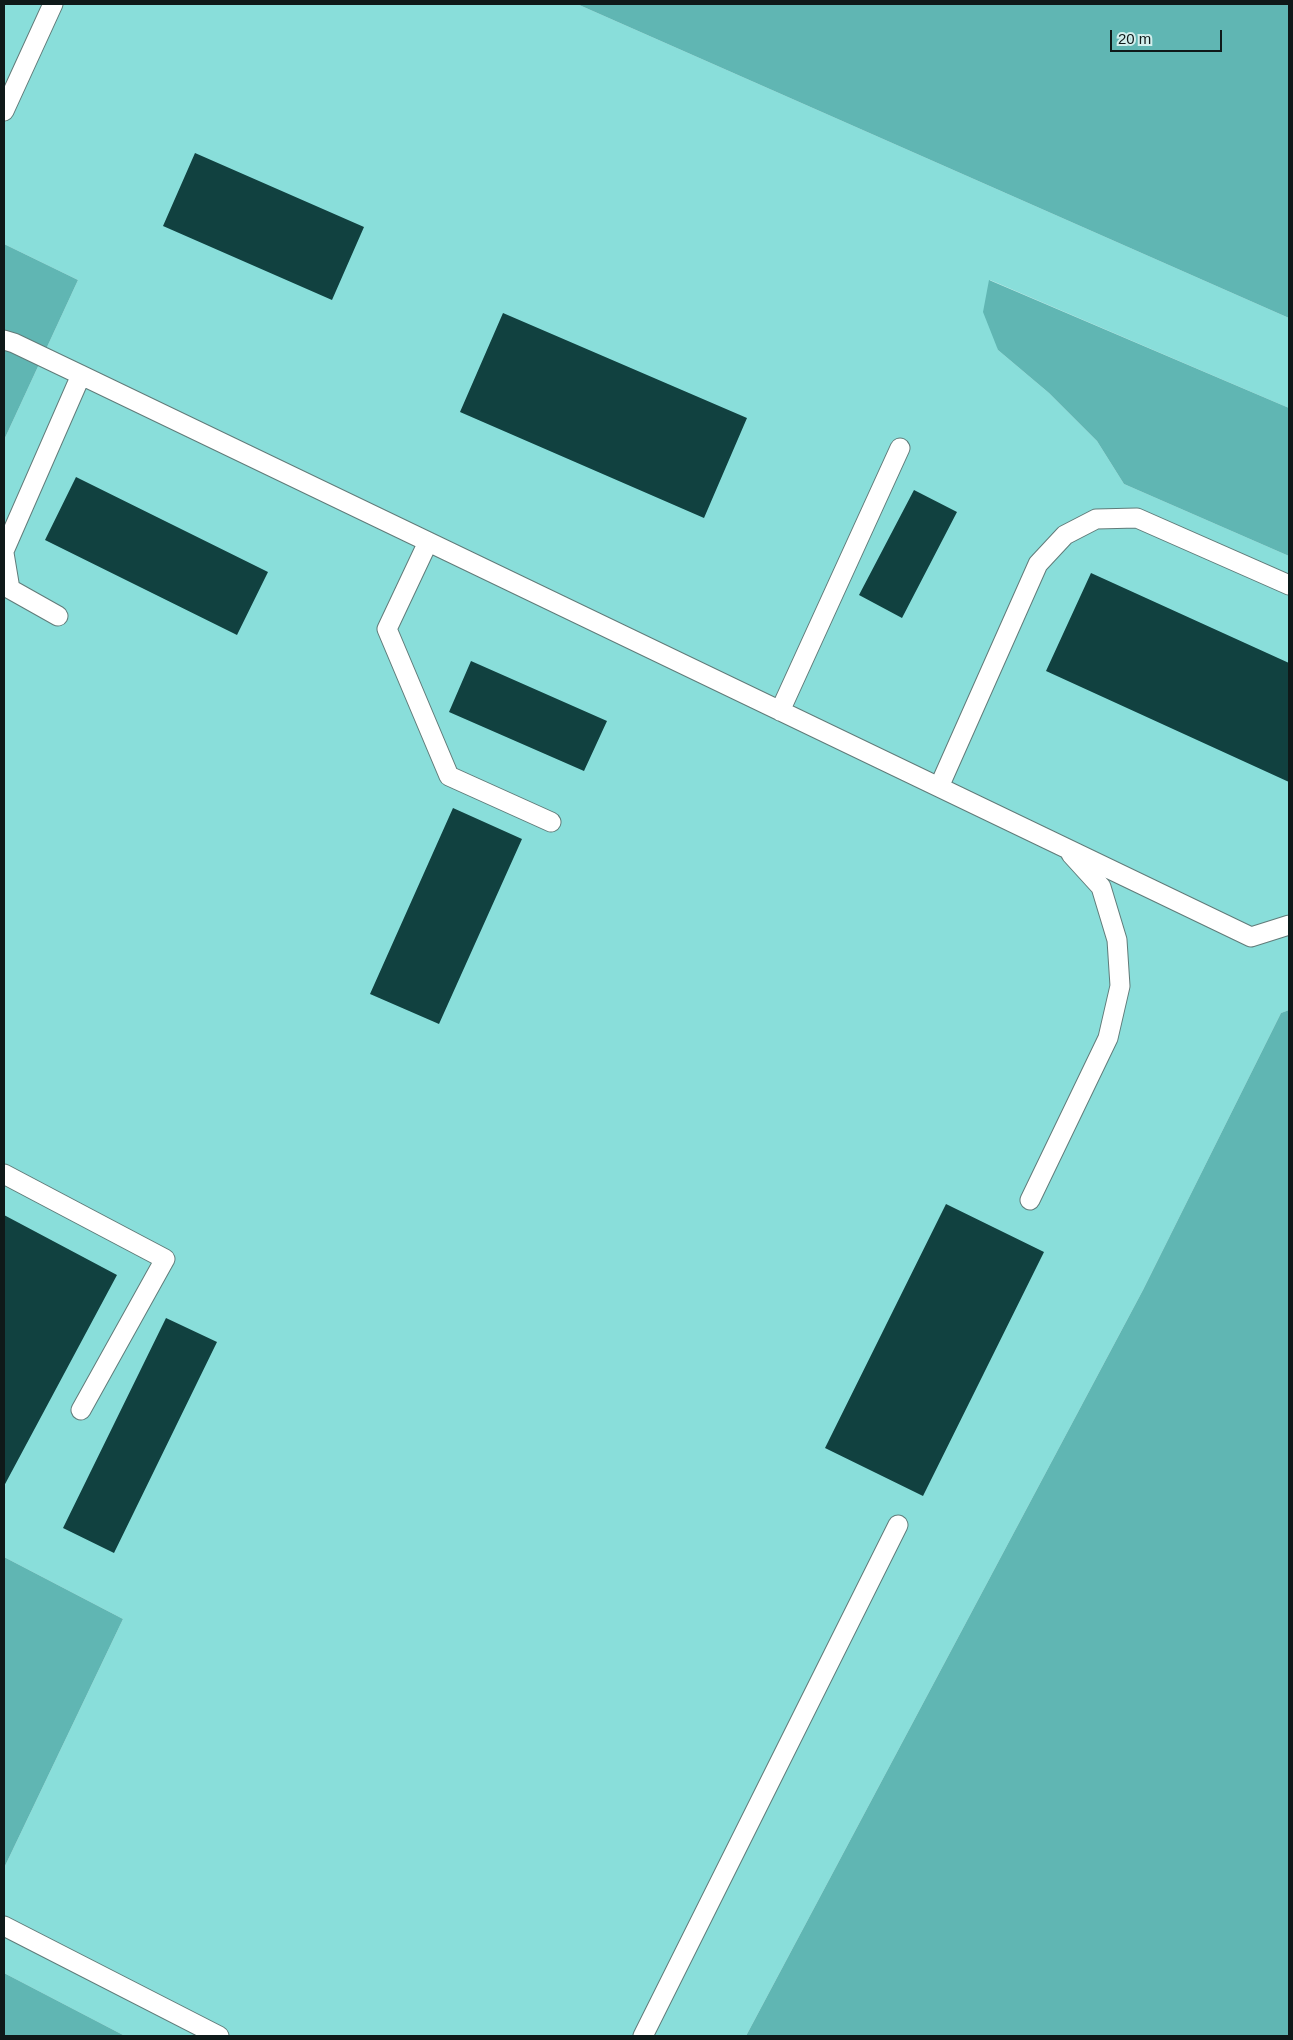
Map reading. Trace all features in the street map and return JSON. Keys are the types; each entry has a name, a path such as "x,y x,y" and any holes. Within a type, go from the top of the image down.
{"lane":[{"path":"4,110 53,4"},
{"path":"7,338 1252,937 1289,925"},
{"path":"58,616 10,589 4,552 81,375"},
{"path":"780,710 900,448"},
{"path":"939,787 1038,564 1065,534 1096,519 1137,518 1289,585"},
{"path":"428,542 387,629 449,776 551,822"},
{"path":"1030,1200 1108,1038 1120,986 1117,940 1101,887 1065,847"},
{"path":"4,1174 165,1259 81,1410"},
{"path":"644,2036 898,1525"},
{"path":"4,1926 219,2036"}],"shaded area":[{"path":"4,4 577,4 1289,318 1289,408 990,280 998,350 1049,393 1097,441 1124,484 1289,556 1289,1010 1281,1013 1143,1290 746,2036 125,2036 4,1973 4,1868 123,1619 4,1557 4,440 78,280 4,244"},
{"path":"577,4 1289,4 1289,318"},
{"path":"4,244 78,280 4,440"},
{"path":"989,280 1289,408 1289,556 1124,484 1097,441 1049,393 998,350 983,312"},
{"path":"1289,1010 1289,2036 746,2036 1143,1290 1281,1013"},
{"path":"4,1557 123,1619 4,1868"},
{"path":"4,1973 125,2036 4,2036"}],"building":[{"path":"195,153 364,227 332,300 163,226"},
{"path":"503,313 747,418 704,518 460,412"},
{"path":"76,477 268,572 237,635 45,540"},
{"path":"914,490 957,512 902,618 859,595"},
{"path":"1091,573 1289,663 1289,782 1046,671"},
{"path":"471,661 607,721 584,771 449,712"},
{"path":"453,808 522,839 439,1024 370,994"},
{"path":"946,1204 1044,1252 923,1496 825,1448"},
{"path":"4,1215 117,1275 4,1486"},
{"path":"166,1318 217,1342 114,1553 63,1528"}]}
